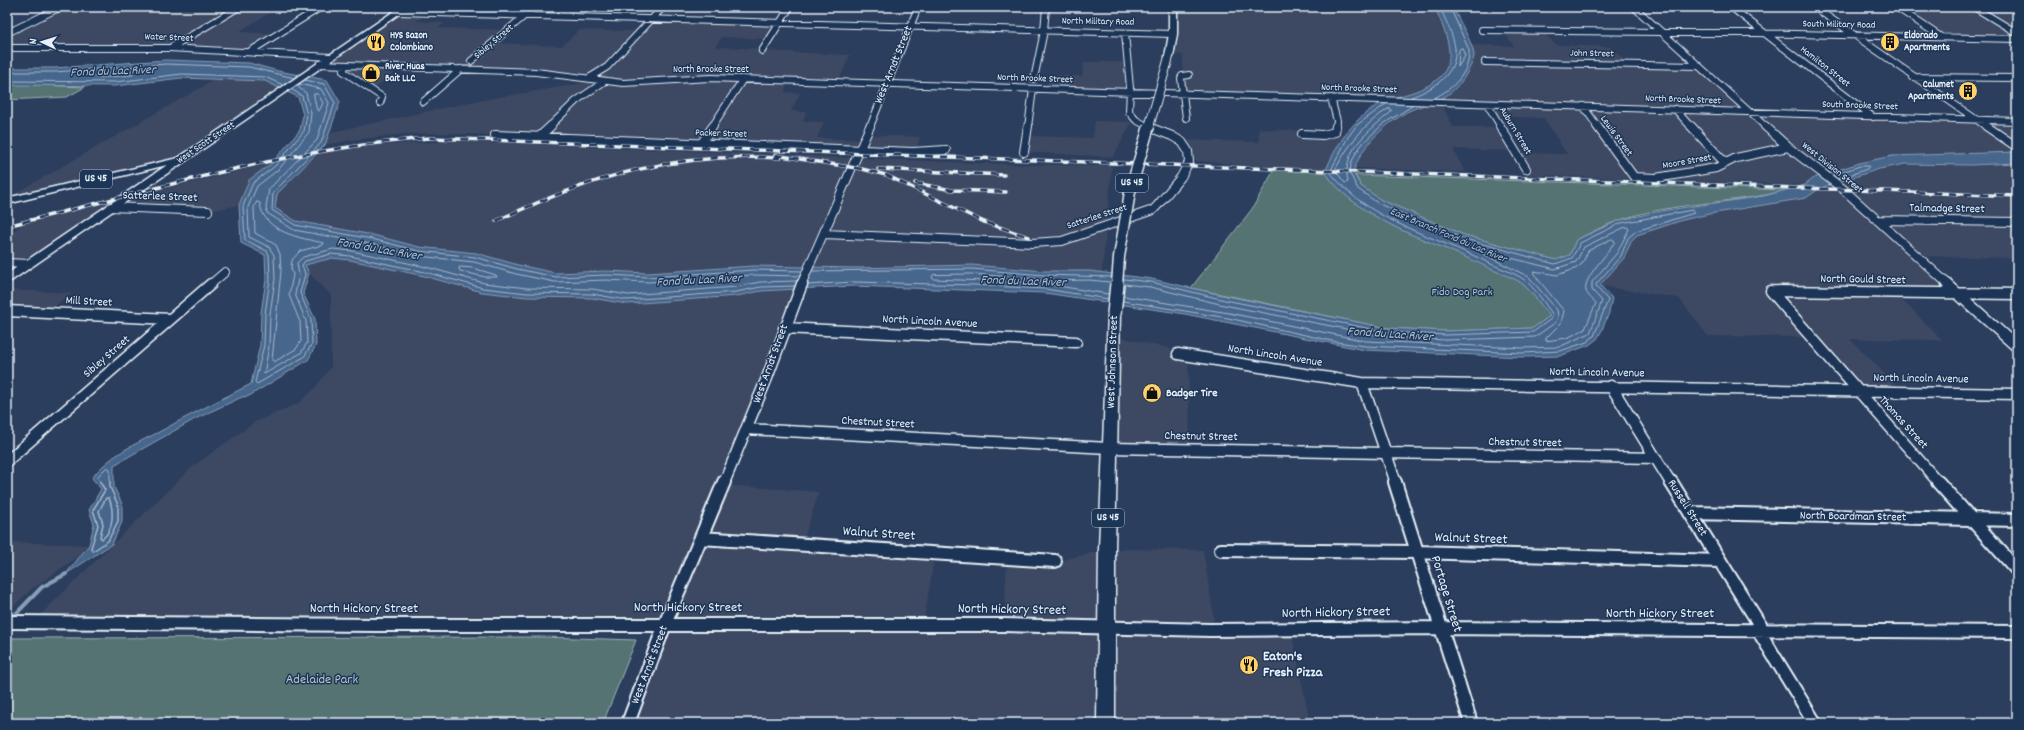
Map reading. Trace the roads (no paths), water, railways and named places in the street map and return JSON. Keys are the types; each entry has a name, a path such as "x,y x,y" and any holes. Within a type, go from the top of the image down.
{"main road":[{"name":"West Johnson Street","path":"1106,723 1109,448 1114,314 1119,257 1130,192 1169,56 1173,34 1173,7"},
{"name":"West Scott Street","path":"7,279 402,9"},
{"name":"US 45","path":"7,201 185,157"}],"street":[{"path":"7,33 61,7"},
{"path":"249,52 321,7"},
{"name":"Sibley Street","path":"471,61 535,7"},
{"path":"589,78 607,67 662,7"},
{"path":"762,51 790,7"},
{"name":"West Arndt Street","path":"628,723 665,624 767,378 792,308 816,249 861,150 886,84 918,7"},
{"path":"1034,79 1044,31 1046,7"},
{"name":"West Division Street","path":"1634,7 1788,147 1840,187 2017,347"},
{"name":"Hamilton Street","path":"1730,7 1873,117"},
{"path":"1814,7 1909,75 2017,147"},
{"path":"1896,7 1941,37"},
{"path":"1974,7 2017,33"},
{"path":"169,48 239,8"},
{"name":"North Military Road","path":"402,9 780,24 1173,34"},
{"path":"1482,30 1660,32"},
{"name":"South Military Road","path":"1660,32 2017,39"},
{"name":"Satterlee Street","path":"824,234 1039,242 1062,241 1144,214 1159,205 1188,165 1188,152 1179,140 1133,118 1129,112 1130,92 1125,33"},
{"name":"Water Street","path":"7,48 169,48 331,57"},
{"name":"John Street","path":"1485,62 1699,66"},
{"name":"North Brooke Street","path":"320,64 548,72 605,81 634,83 710,78 1675,109 1751,113"},
{"path":"346,65 342,71 382,97 380,103"},
{"path":"423,102 461,69"},
{"path":"1186,118 1181,78 1184,75 1189,75"},
{"path":"1909,75 2017,78"},
{"path":"700,144 743,79"},
{"path":"539,137 576,101 605,81"},
{"path":"1024,152 1033,89"},
{"path":"1302,134 1323,135 1334,132 1337,121 1331,98"},
{"name":"Auburn Street","path":"1487,104 1526,169"},
{"name":"Lewis Street","path":"1583,106 1634,177"},
{"path":"1675,109 1725,162"},
{"name":"South Brooke Street","path":"1751,113 2017,121"},
{"name":"Packer Street","path":"495,135 861,150 933,152 946,150"},
{"name":"Moore Street","path":"1634,177 1663,176 1716,168 1725,162 1788,147"},
{"name":"Satterlee Street","path":"111,207 208,211"},
{"name":"Talmadge Street","path":"1877,220 2017,222"},
{"path":"7,263 29,264"},
{"name":"Sibley Street","path":"7,461 226,272"},
{"name":"North Gould Street","path":"1771,291 2017,294"},
{"name":"Thomas Street","path":"1771,291 1856,391 2017,570"},
{"name":"Mill Street","path":"7,311 170,319"},
{"name":"North Lincoln Avenue","path":"784,328 1076,342"},
{"name":"North Lincoln Avenue","path":"1178,354 1362,383 2017,394"},
{"name":"Portage Street","path":"1362,383 1387,454 1440,628 1471,723"},
{"name":"Russell Street","path":"1611,386 1719,560 1815,723"},
{"name":"Chestnut Street","path":"746,429 1109,448 1656,458"},
{"name":"North Boardman Street","path":"1690,513 2017,520"},
{"name":"Walnut Street","path":"701,538 1055,561"},
{"name":"Walnut Street","path":"1221,550 1417,552 1719,560"},
{"name":"North Hickory Street","path":"7,622 377,625 1004,625 1210,630 1440,628 2017,632"}],"water":[{"path":"1435,7 1453,7 1473,50 1474,57 1470,68 1460,83 1444,97 1407,112 1375,136 1364,149 1353,173 1361,186 1381,200 1464,235 1556,260 1570,255 1576,240 1620,220 1667,210 1764,196 1805,185 1814,178 1859,163 1892,156 2017,152 2017,163 1970,165 1905,164 1879,169 1820,188 1806,198 1709,214 1683,220 1637,235 1632,240 1624,258 1600,285 1612,298 1609,313 1597,339 1589,345 1560,356 1523,357 1365,350 1185,314 1045,293 853,286 761,291 737,296 627,304 592,298 527,297 482,292 424,276 350,260 332,258 305,265 309,273 303,293 315,319 316,345 308,360 249,396 242,397 195,419 114,465 114,487 122,504 122,522 112,544 66,574 89,545 94,524 89,510 101,489 92,478 98,470 131,446 251,384 260,345 261,313 266,279 265,255 241,243 239,205 249,180 272,163 300,130 303,115 298,97 265,81 181,78 115,86 7,85 7,68 54,68 166,60 249,63 278,71 327,80 340,102 325,145 277,194 275,208 296,221 373,235 419,247 476,253 518,265 556,273 606,271 648,273 753,266 857,268 972,265 1044,271 1090,271 1152,279 1226,296 1387,328 1446,331 1533,328 1550,316 1524,285 1513,278 1401,230 1379,219 1359,206 1341,190 1325,172 1345,135 1367,112 1385,101 1416,91 1431,84 1441,75 1447,66 1449,56 1448,45"}],"waterway":[{"path":"12,618 42,587 66,574"}],"railway":[{"path":"7,226 270,161 376,143 430,138 2017,196"},
{"path":"775,155 862,169 886,175 984,222 1029,237"},
{"path":"496,221 566,191 634,170 668,163 704,159 741,157 780,158"},
{"path":"878,169 1004,175"},
{"path":"915,183 952,190 1006,192"}],"place":[{"name":"HYS Sazon Colombiano","path":"376,42"},
{"name":"Eldorado Apartments","path":"1890,42"},
{"name":"River Huas Bait LLC","path":"371,73"},
{"name":"Calumet Apartments","path":"1968,91"},
{"name":"Badger Tire","path":"1152,393"},
{"name":"Eaton's Fresh Pizza","path":"1249,665"}],"water label":[{"name":"Fond du Lac River","path":"113,72"},
{"name":"East Branch Fond du Lac River","path":"1448,236"},
{"name":"Fond du Lac River","path":"379,250"},
{"name":"Fond du Lac River","path":"699,281"},
{"name":"Fond du Lac River","path":"1023,282"},
{"name":"Fond du Lac River","path":"1390,335"}],"park label":[{"name":"Fido Dog Park","path":"1462,292"},
{"name":"Adelaide Park","path":"322,680"}]}
